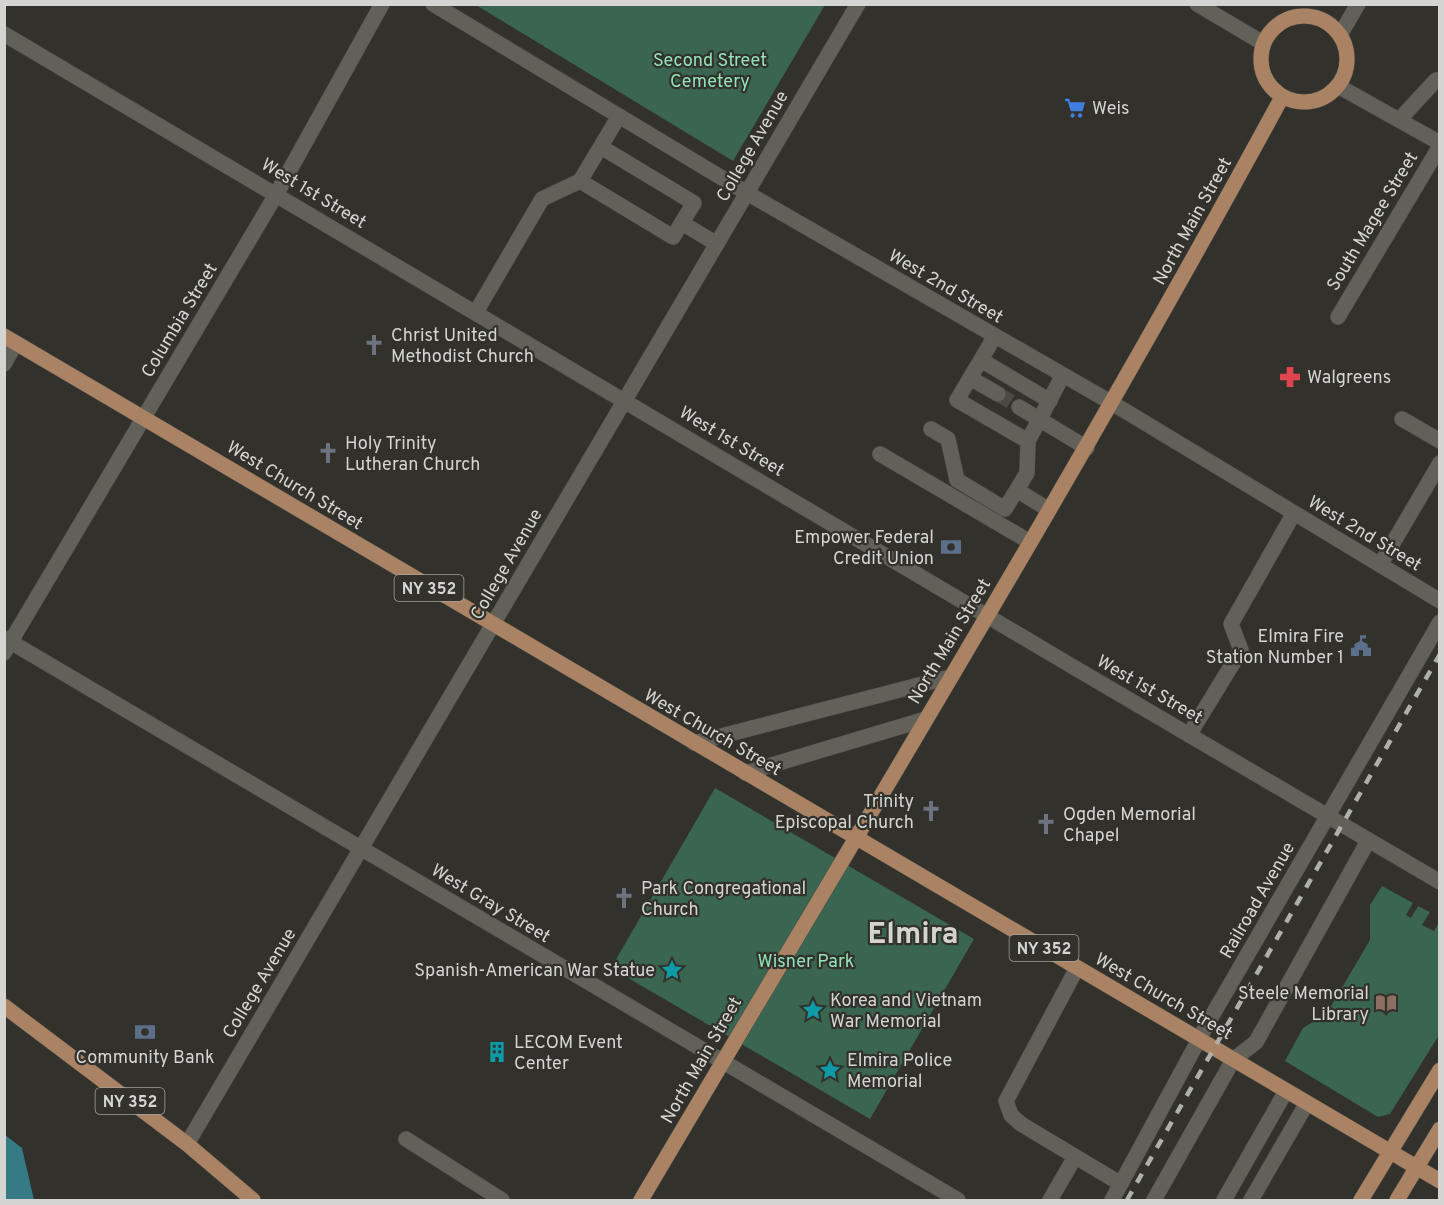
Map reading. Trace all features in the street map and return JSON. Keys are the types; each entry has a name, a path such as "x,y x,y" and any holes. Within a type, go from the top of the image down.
{"main road":[{"path":"1305,10 1324,21 1340,35 1347,55 1347,66 1338,86 1322,99 1302,103 1282,97 1274,91 1262,74 1260,64 1263,43 1275,27 1305,10"},
{"name":"North Main Street","path":"641,1200 1087,448 1190,267 1282,97"},
{"name":"West Church Street","path":"10,340 1404,1160"},
{"name":"NY 352","path":"4,1006 187,1144 253,1200"},
{"path":"1397,1200 1404,1160 1440,1070"},
{"path":"1361,1200 1440,1129"},
{"name":"NY 352","path":"1404,1160 1440,1181"}],"street":[{"name":"Columbia Street","path":"7,644 277,193 382,4"},
{"name":"West 2nd Street","path":"433,4 747,194 1112,403 1440,601"},
{"name":"College Avenue","path":"187,1144 858,4"},
{"path":"1197,4 1263,43"},
{"path":"1340,35 1358,4"},
{"name":"West 1st Street","path":"4,34 277,193 986,616 1440,882"},
{"path":"1399,120 1436,80 1440,80"},
{"path":"1338,86 1440,145"},
{"path":"476,312 542,199 580,181 619,116"},
{"name":"South Magee Street","path":"1338,317 1440,145"},
{"path":"580,181 673,237 682,223 694,203 601,147"},
{"path":"682,223 717,244"},
{"path":"994,336 957,400 1028,441"},
{"path":"4,364 10,340"},
{"path":"981,360 1050,401"},
{"path":"932,429 948,439 957,480 1005,509 1027,472 1028,441 1063,375"},
{"path":"970,378 998,394"},
{"path":"1019,406 1087,448"},
{"path":"1402,419 1440,441"},
{"path":"880,454 1030,542"},
{"path":"1380,565 1440,463"},
{"path":"1017,490 1049,510"},
{"path":"1190,735 1240,650 1231,624 1294,513"},
{"name":"Railroad Avenue","path":"1112,1200 1199,1039 1440,622"},
{"name":"West Gray Street","path":"7,644 958,1200"},
{"path":"694,743 950,677"},
{"path":"745,773 926,718"},
{"path":"1154,1200 1233,1060 1256,1042 1368,841"},
{"path":"1077,968 1006,1101 1011,1115 1021,1124 1121,1184"},
{"path":"1224,1200 1286,1091"},
{"path":"1251,1200 1307,1103"},
{"path":"406,1139 502,1200"},
{"path":"1050,1200 1075,1157"}],"green space":[{"name":"Second Street Cemetery","path":"825,4 733,161 476,5"},
{"name":"Wisner Park","path":"715,788 974,939 870,1119 611,968"},
{"name":"Steele Memorial Library","path":"1382,886 1413,903 1406,915 1411,918 1418,906 1430,912 1422,925 1434,931 1439,922 1439,1035 1390,1114 1378,1117 1285,1061 1303,1028 1327,1013 1370,940 1370,905"}],"water":[{"path":"5,1135 22,1148 34,1200 5,1200"}],"tunnel":[{"path":"998,394 1019,407"}],"railway":[{"path":"1127,1200 1440,654"}],"place":[{"name":"Weis","path":"1075,108"},
{"name":"Christ United Methodist Church","path":"374,345"},
{"name":"Walgreens","path":"1290,377"},
{"name":"Holy Trinity Lutheran Church","path":"328,453"},
{"name":"Empower Federal Credit Union","path":"951,547"},
{"name":"Elmira Fire Station Number 1","path":"1361,646"},
{"name":"Trinity Episcopal Church","path":"931,811"},
{"name":"Ogden Memorial Chapel","path":"1046,824"},
{"name":"Park Congregational Church","path":"624,898"},
{"name":"Spanish-American War Statue","path":"672,970"},
{"name":"Steele Memorial Library","path":"1386,1003"},
{"name":"Korea and Vietnam War Memorial","path":"813,1010"},
{"name":"Community Bank","path":"145,1032"},
{"name":"LECOM Event Center","path":"497,1052"},
{"name":"Elmira Police Memorial","path":"830,1070"}],"district":[{"name":"Elmira","path":"913,933"}]}
